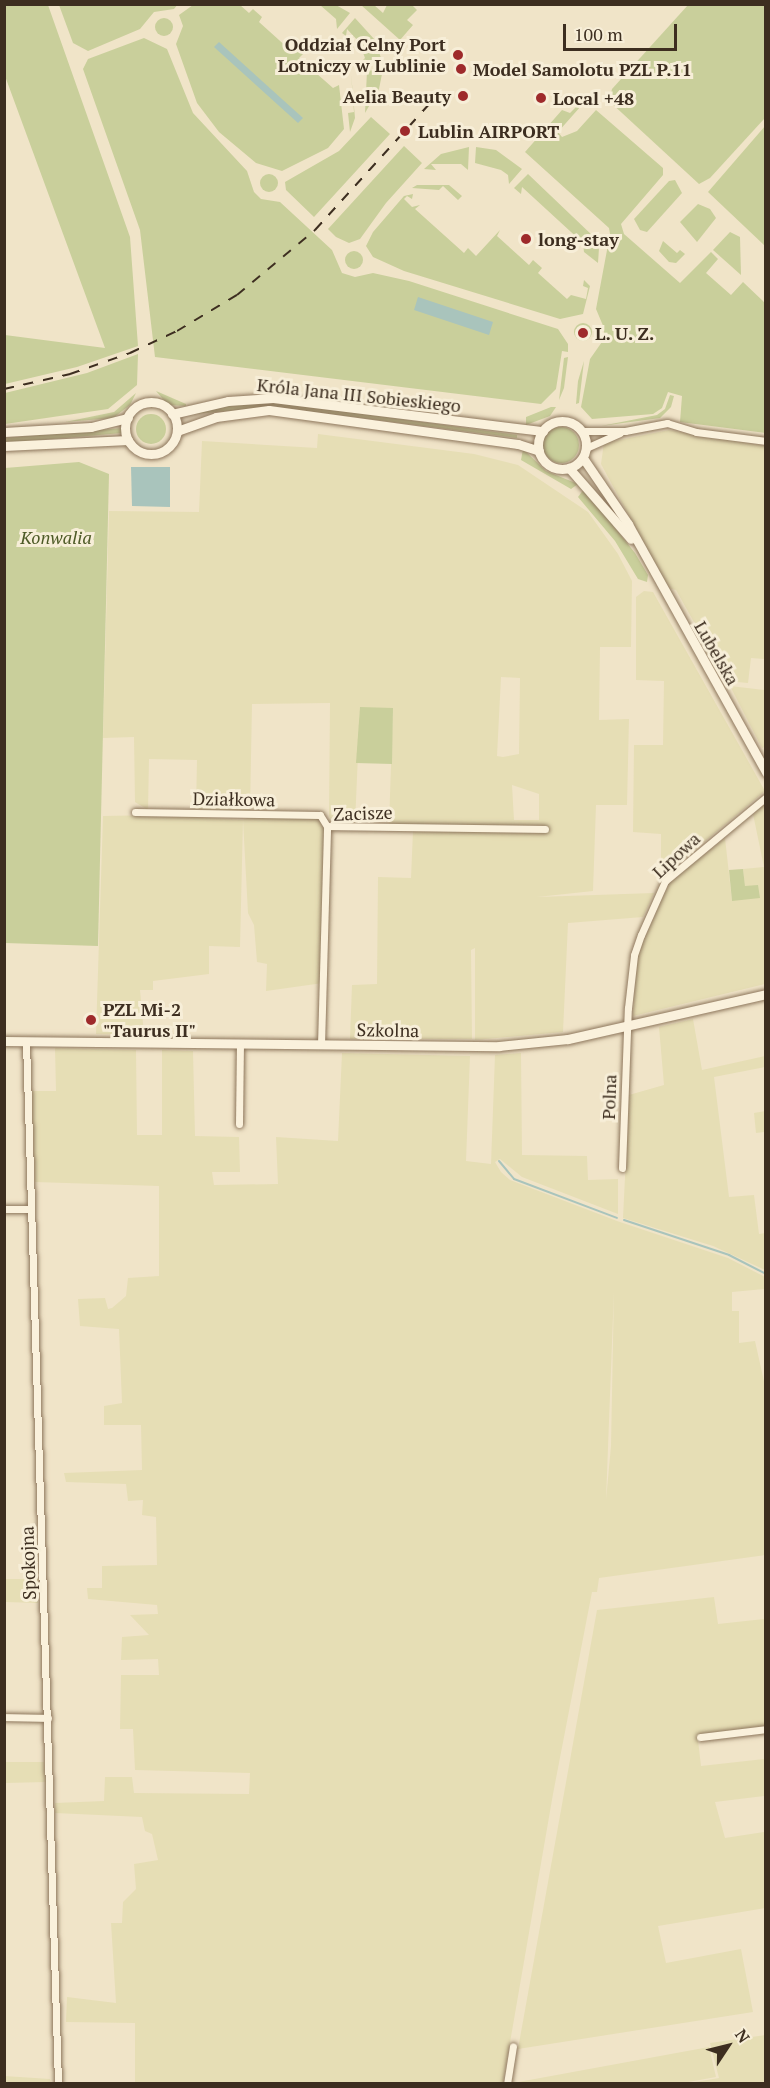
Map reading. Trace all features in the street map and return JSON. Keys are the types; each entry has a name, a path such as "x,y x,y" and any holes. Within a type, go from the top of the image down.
{"main road":[{"name":"Króla Jana III Sobieskiego","path":"172,414 228,401 273,398 543,431"},
{"path":"4,432 91,427 128,418 136,408 149,403 160,405 172,414 177,432 171,445 155,454 141,452 128,440 4,446"},
{"name":"Króla Jana III Sobieskiego","path":"177,432 216,417 269,410 506,442 539,451"},
{"path":"128,418 128,440"},
{"path":"563,422 581,431 584,453 569,468 550,466 539,451 543,431 563,422"},
{"name":"Lubelska","path":"584,453 628,524 640,551 765,772"},
{"name":"Lubelska","path":"569,468 640,551"},
{"name":"Szkolna","path":"4,1041 499,1046 557,1041 765,994"}],"street":[{"path":"581,431 625,431 668,423 696,432 765,441"},
{"path":"584,453 625,431"},
{"name":"Lipowa","path":"626,1026 634,955 661,887 765,797"},
{"name":"Działkowa","path":"135,812 320,815 327,826"},
{"name":"Zacisze","path":"321,1045 327,826 545,829"},
{"name":"Polna","path":"622,1168 626,1026"},
{"name":"Spokojna","path":"26,1041 58,2084"},
{"path":"239,1124 240,1044"},
{"path":"4,1209 31,1209"},
{"path":"4,1717 48,1718"},
{"path":"700,1737 765,1729"},
{"path":"507,2084 513,2046"}],"shaded area":[{"path":"669,430 765,446 765,659 751,658 748,683 727,681 676,590 668,588 601,464 604,443"},
{"path":"318,434 474,454 518,465 588,512 618,554 632,581 631,647 600,647 599,720 629,719 627,805 596,805 593,891 537,897 654,893 643,917 568,923 563,1032 475,1040 475,948 471,950 472,1039 350,1039 352,985 377,984 378,877 411,878 413,831 483,831 389,824 393,708 360,708 355,824 333,822 329,816 330,703 252,704 250,812 196,809 197,760 149,759 148,810 135,802 134,737 103,738 109,511 199,512 202,441 317,448","holes":["501,677 520,678 519,754 503,757 497,756","512,785 539,794 539,820 514,820"]},
{"path":"644,591 653,592 765,791 661,878 661,834 633,832 634,745 663,745 664,681 636,680 636,597"},
{"path":"730,686 765,690 765,747 762,748"},
{"path":"765,804 765,984 633,1016 637,956 669,883 725,838 732,901 745,887 743,869 764,867 753,814"},
{"path":"157,815 243,820 240,947 209,946 209,974 153,981 153,990 140,990 144,1035 96,1034 103,816"},
{"path":"320,815 327,826 323,983 266,991 267,964 257,962 254,925 248,913 243,820 251,816"},
{"path":"693,1019 702,1070 765,1056 765,1067 714,1077 729,1197 754,1195 759,1234 765,1233 765,1270 713,1246 623,1218 629,1095 664,1085 659,1027"},
{"path":"55,1048 136,1050 137,1135 162,1135 162,1050 193,1051 195,1136 239,1137 240,1172 212,1172 214,1185 278,1184 276,1137 338,1141 342,1053 470,1056 466,1161 491,1164 495,1055 521,1053 522,1155 587,1156 588,1180 618,1179 618,1214 522,1177 500,1159 495,1162 501,1172 510,1180 617,1221 728,1258 765,1277 765,1289 732,1292 732,1311 739,1311 739,1343 755,1341 765,1386 765,1555 599,1578 597,1592 592,1592 553,1794 503,2083 135,2083 135,2023 66,2022 67,1997 116,2003 111,1923 122,1923 123,1902 136,1889 134,1864 158,1860 152,1834 145,1831 142,1817 55,1813 55,1803 104,1801 105,1777 132,1777 134,1793 249,1794 250,1773 135,1770 133,1729 120,1729 121,1675 159,1675 158,1659 121,1660 122,1637 149,1635 130,1615 158,1614 157,1605 88,1599 87,1588 102,1588 102,1566 157,1565 156,1517 142,1515 143,1500 128,1501 126,1484 66,1482 64,1473 142,1470 141,1425 104,1425 104,1406 122,1403 119,1329 80,1326 78,1299 105,1298 108,1309 112,1308 126,1296 128,1278 159,1276 159,1186 35,1182 31,1091 56,1091","holes":["614,1291 611,1446 606,1500"]},
{"path":"765,1111 765,1132 756,1133 754,1113"},
{"path":"5,1579 38,1579 38,1603 5,1602"},
{"path":"714,1597 718,1624 765,1619 765,1730 698,1740 701,1766 765,1759 765,1796 715,1802 725,1838 764,1832 765,1908 658,1926 666,1963 741,1949 753,2012 518,2049 597,1610"},
{"path":"4,1762 44,1762 46,1782 5,1783"},
{"path":"765,2035 765,2083 689,2083 719,2078 710,2043"},
{"path":"709,2047 716,2077 683,2083 513,2083"},
{"path":"4,2076 50,2079 51,2083 5,2083"}],"green space":[{"path":"5,4 48,5 130,237 138,346 77,367 5,384 5,335 105,348 5,76"},
{"path":"178,4 174,9 154,12 140,29 88,51 73,43 59,5"},
{"path":"193,5 240,5 249,13 253,9 262,17 259,22 289,49 294,45 303,54 299,58 333,88 339,85 344,129 328,148 282,171 256,163 219,132 197,103 176,44 183,26 179,15"},
{"path":"320,5 336,5 350,13 337,29 336,19"},
{"path":"361,5 374,5 383,13 387,5 412,5 417,10 407,20 413,25 400,40"},
{"path":"688,5 765,5 765,118 710,178 699,184 609,101 612,89"},
{"path":"164,18 170,21 173,27 170,33 164,36 158,33 155,27 158,21"},
{"path":"355,18 375,40 382,61 359,64 365,58 359,42 347,29 346,36 342,33"},
{"path":"144,38 167,49 193,113 247,171 254,192 261,199 280,202 332,250 342,273 355,277 373,273 409,281 558,329 568,344 568,352 562,351 556,389 541,404 155,357 140,230 83,69 88,59"},
{"path":"383,69 379,89 365,113 367,71"},
{"path":"351,73 355,118 350,132 348,113 354,112"},
{"path":"579,104 581,106 558,132 562,137 577,131 596,110 663,168 663,175 621,224 624,234 680,283 711,252 718,259 706,273 731,295 743,282 765,303 765,433 680,422 682,396 668,392 662,408 653,414 592,419 581,407 590,359 604,339 604,328 596,309 610,234 609,228 525,152 562,110 570,113"},
{"path":"371,117 390,134 314,217 286,190 285,182 339,151"},
{"path":"765,126 765,246 708,192"},
{"path":"404,146 422,163 386,203 360,239 349,243 336,237 328,229"},
{"path":"469,147 468,170 461,164 431,164 436,170 424,169 441,154"},
{"path":"476,147 496,150 522,169 509,184 508,175 501,170 475,163"},
{"path":"269,174 275,177 278,183 275,189 269,192 263,189 260,183 263,177"},
{"path":"528,174 594,237 599,248 598,263 584,252 583,243 522,187 521,194 514,188"},
{"path":"675,180 682,193 647,232 640,230 634,219 669,181"},
{"path":"417,185 449,185 462,196 458,200 443,186 439,190 412,188"},
{"path":"413,194 412,199 407,196 404,199 412,207 420,205 415,209 464,253 468,248 476,256 500,230 497,236 529,265 533,260 542,268 538,273 567,299 571,295 586,299 588,288 583,286 584,280 590,286 583,314 560,319 404,271 373,257 366,246 373,232 404,196"},
{"path":"698,204 710,209 716,218 697,242 680,222"},
{"path":"730,232 740,237 741,275 713,250"},
{"path":"663,241 677,253 680,250 685,254 676,263 669,262 659,251"},
{"path":"354,251 360,254 363,260 360,266 354,269 348,266 345,260 348,254"},
{"path":"583,323 589,326 592,332 589,338 583,341 577,338 574,332 577,326"},
{"path":"138,354 137,385 108,409 5,424 5,393 87,373"},
{"path":"568,357 564,388 559,400 564,358"},
{"path":"584,361 579,403 576,404 578,381"},
{"path":"156,391 186,404 186,406 168,405"},
{"path":"136,393 130,405 113,418 65,422 114,412"},
{"path":"670,395 674,396 671,407 660,418 601,426 657,415 665,409"},
{"path":"276,402 517,435 517,438 276,407 193,414 225,406"},
{"path":"556,407 550,416 526,425 526,417"},
{"path":"151,414 162,418 166,429 162,440 151,444 140,440 136,429 140,418"},
{"path":"561,427 574,432 579,445 574,458 561,463 548,458 543,445 548,432"},
{"path":"123,428 122,433 5,443 4,438"},
{"path":"523,449 546,471 578,484 571,489 521,460"},
{"name":"Konwalia","path":"79,462 109,474 98,946 5,943 5,468"},
{"path":"584,489 635,553 648,575 647,582 638,579 615,541 578,497"},
{"path":"360,707 393,708 392,764 356,763"},
{"path":"743,869 745,886 758,885 760,898 732,901 729,870"}],"water":[{"path":"219,42 303,118 298,123 214,47"},
{"path":"418,297 493,322 489,335 414,310"},
{"path":"131,467 170,467 170,507 132,506"}],"waterway":[{"path":"499,1161 514,1179 617,1218"},
{"path":"624,1220 729,1255 766,1274"}],"railway":[{"path":"4,389 70,374 130,353 177,331 237,295 315,230 441,91"}],"place":[{"name":"Oddział Celny Port Lotniczy w Lublinie","path":"458,55"},
{"name":"Model Samolotu PZL P.11","path":"461,69"},
{"name":"Aelia Beauty","path":"463,96"},
{"name":"Local +48","path":"541,98"},
{"name":"Lublin AIRPORT","path":"405,131"},
{"name":"long-stay","path":"526,239"},
{"name":"L. U. Z.","path":"583,333"},
{"name":"PZL Mi-2 \"Taurus II\"","path":"91,1020"}]}
